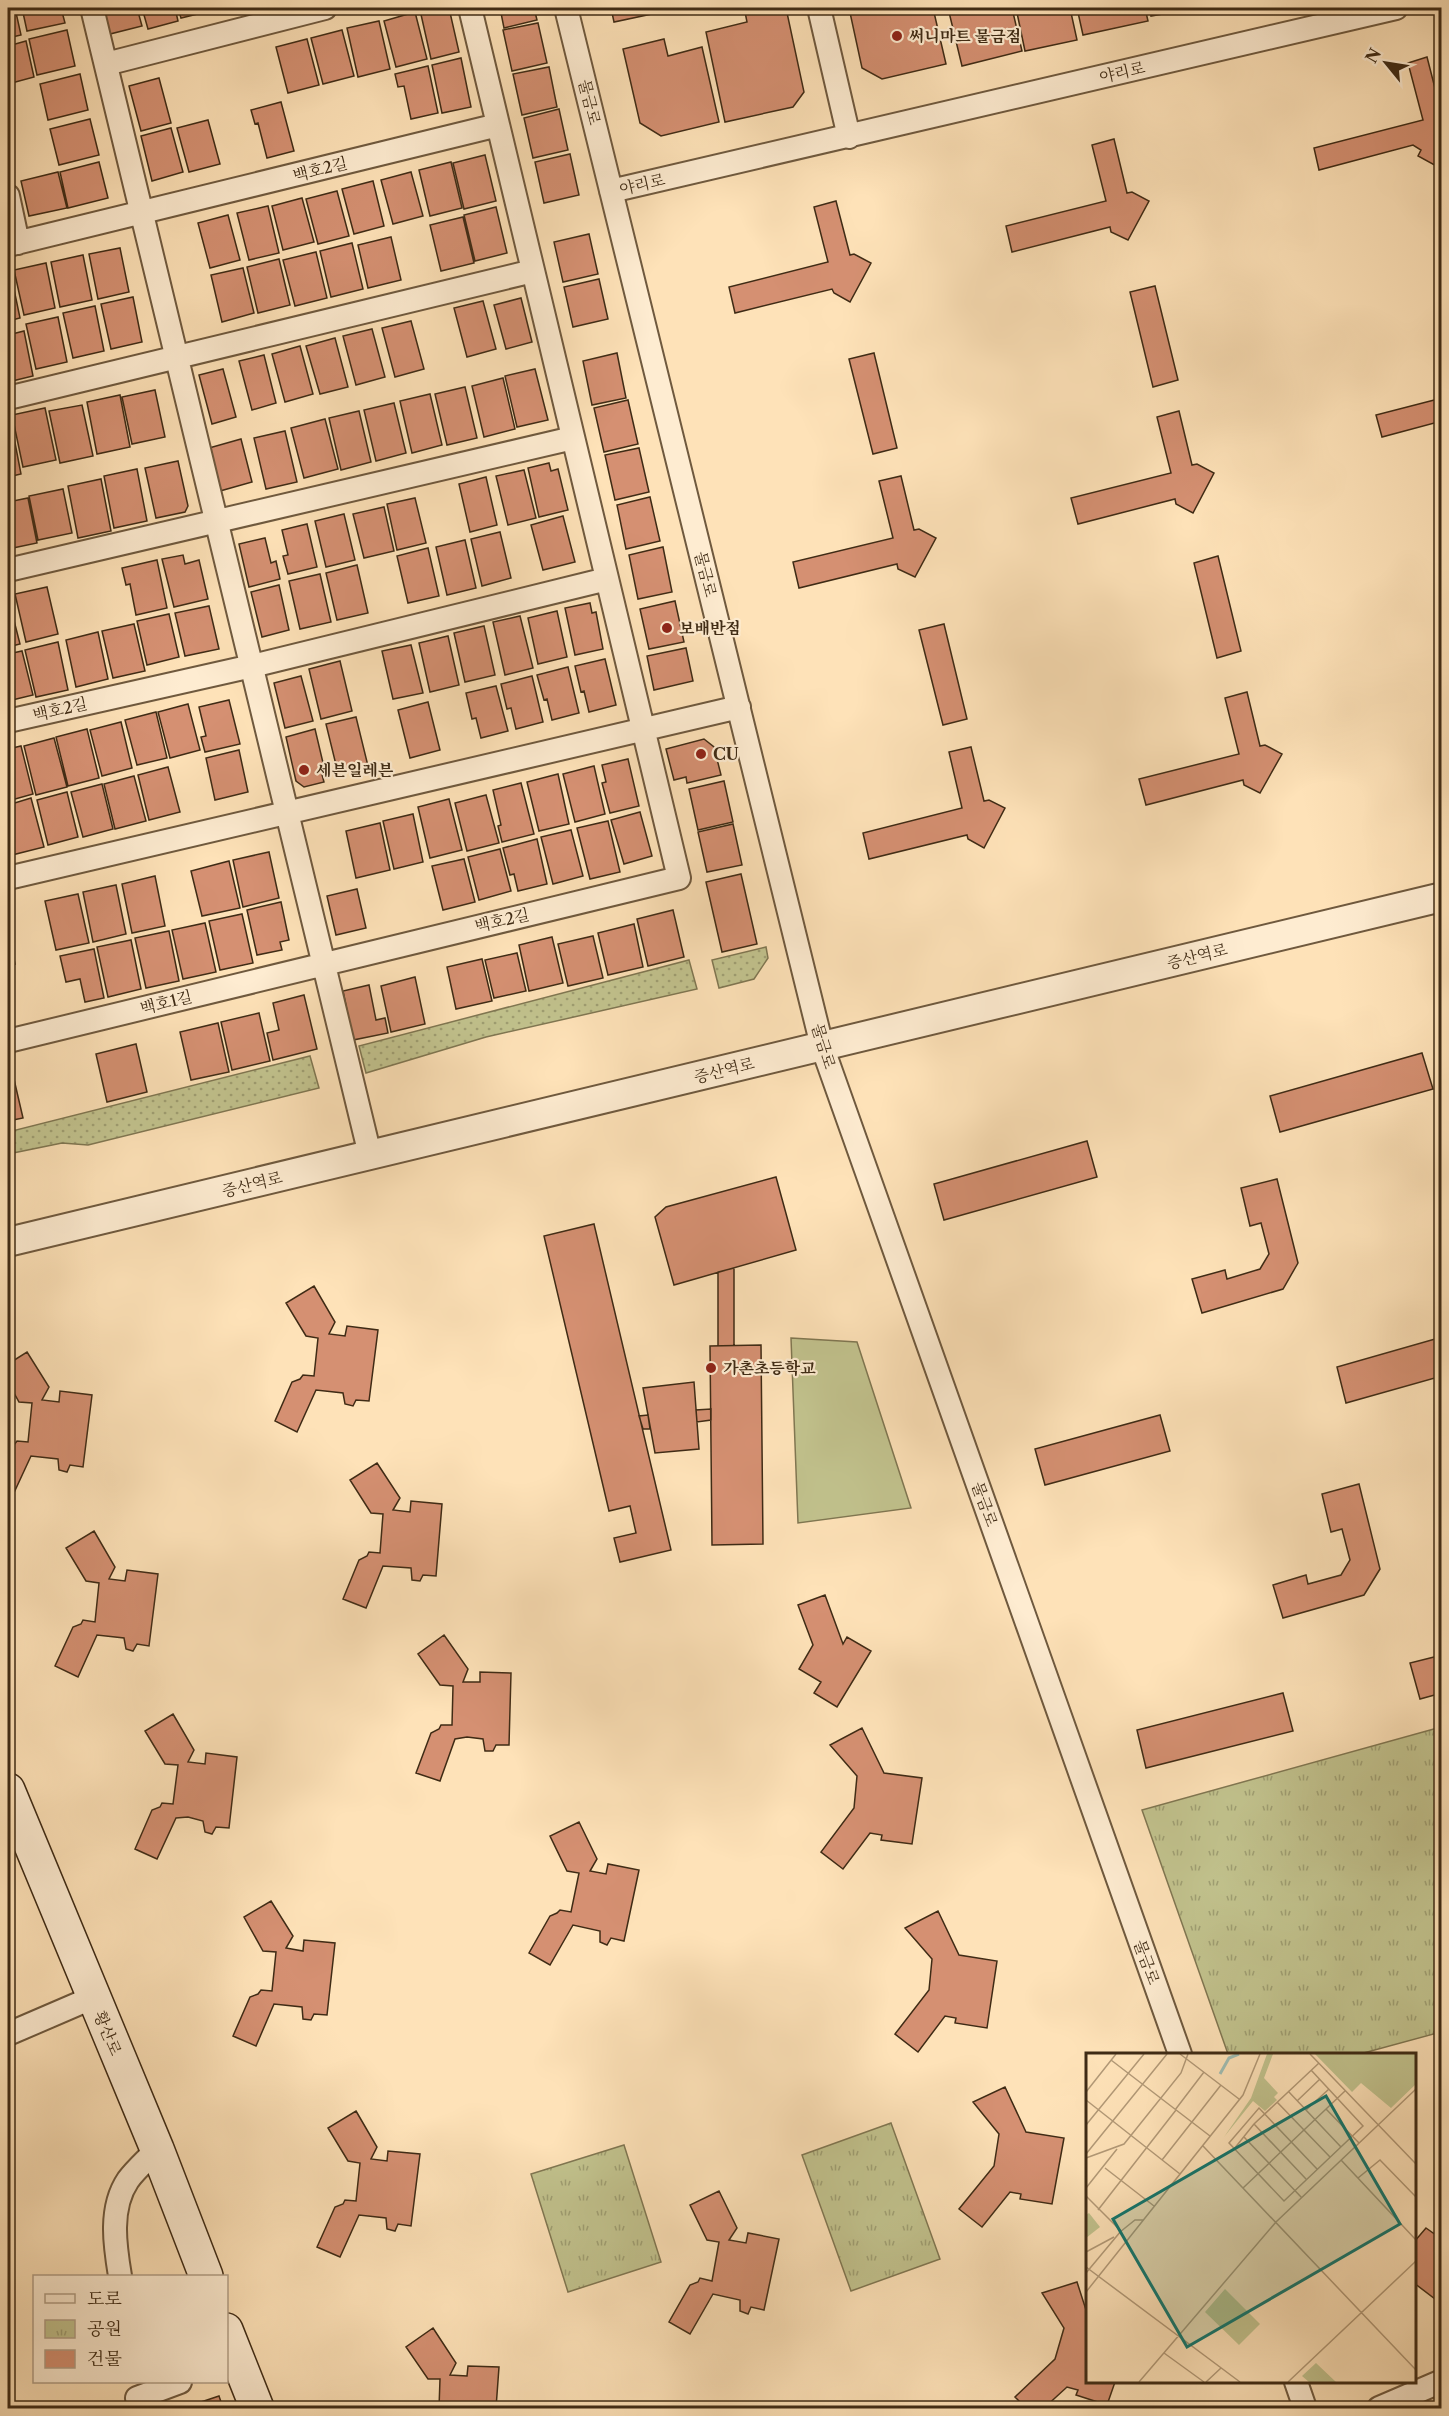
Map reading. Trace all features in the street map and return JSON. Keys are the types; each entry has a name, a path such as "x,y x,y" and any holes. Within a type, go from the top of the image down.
{"main road":[{"name":"황산로","path":"8,1790 157,2150 205,2275"},
{"path":"230,2351 257,2409"}],"street":[{"path":"92,8 370,1155"},
{"path":"106,64 325,8"},
{"name":"백호2길","path":"325,963 679,878 470,8"},
{"name":"물금로","path":"566,8 822,1046 1179,2053"},
{"path":"819,8 849,137"},
{"name":"야리로","path":"612,191 1396,8"},
{"name":"백호2길","path":"8,196 13,244 498,125"},
{"path":"8,398 533,271"},
{"path":"8,570 573,438"},
{"name":"백호2길","path":"8,720 252,666 607,579"},
{"path":"8,878 739,707"},
{"name":"증산역로","path":"8,1242 1442,897"},
{"name":"백호1길","path":"8,1041 325,963"},
{"path":"8,2034 94,1997"},
{"path":"120,2275 114,2238 118,2206 127,2181 157,2150"},
{"path":"1379,2409 1442,2381"},
{"path":"136,2402 178,2383"},
{"path":"1296,2383 1305,2409"}],"green space":[{"path":"766,947 768,958 754,979 719,988 712,960"},
{"path":"689,960 697,989 486,1037 366,1073 359,1046"},
{"path":"310,1056 319,1088 88,1145 62,1143 8,1154 8,1132"},
{"path":"791,1338 857,1342 911,1508 798,1523"},
{"path":"1441,1727 1441,2032 1364,2053 1228,2053 1142,1810"},
{"path":"891,2123 940,2259 851,2291 802,2155"},
{"path":"624,2145 661,2262 568,2292 531,2174"}],"building":[{"path":"8,8 15,8 21,35 8,38"},
{"path":"22,8 61,8 65,23 27,31"},
{"path":"103,8 137,8 142,26 110,34"},
{"path":"142,8 175,8 178,21 148,29"},
{"path":"178,8 213,8 214,10 181,18"},
{"path":"449,8 459,52 431,59 420,10"},
{"path":"500,8 534,8 537,20 504,28"},
{"path":"611,8 680,8 614,22"},
{"path":"764,8 786,8 804,92 793,107 725,122 706,32 747,22 745,12"},
{"name":"써니마트 물금점","path":"849,8 933,8 946,64 882,79 862,68"},
{"path":"948,8 1012,8 1022,51 962,66"},
{"path":"1016,8 1070,8 1077,40 1025,51"},
{"path":"1077,8 1145,8 1148,21 1083,35"},
{"path":"1150,8 1196,8 1151,16"},
{"path":"415,12 427,59 396,67 384,21"},
{"path":"379,21 390,69 358,77 347,28"},
{"path":"538,23 547,63 512,71 503,30"},
{"path":"67,30 75,66 37,75 29,39"},
{"path":"342,30 354,76 323,84 311,38"},
{"path":"307,39 319,85 288,93 276,47"},
{"path":"664,39 668,56 702,47 719,122 661,136 640,123 623,49"},
{"path":"26,41 34,77 8,84 8,46"},
{"path":"1427,57 1438,100 1442,102 1440,168 1418,156 1421,150 1413,145 1319,170 1314,148 1423,120 1408,63"},
{"path":"461,58 471,107 442,113 432,65"},
{"path":"428,66 438,113 411,119 404,86 398,87 395,74"},
{"path":"549,67 557,107 522,115 513,74"},
{"path":"80,74 88,110 48,120 40,84"},
{"path":"159,78 171,123 141,131 129,86"},
{"path":"281,102 294,151 267,158 258,123 255,124 251,110"},
{"path":"559,109 568,150 533,158 524,118"},
{"path":"90,119 99,155 59,165 50,129"},
{"path":"208,120 220,164 189,172 177,128"},
{"path":"171,128 183,172 152,181 141,136"},
{"path":"1114,139 1127,193 1132,192 1149,201 1128,240 1111,232 1110,227 1012,252 1006,226 1106,201 1092,145"},
{"path":"570,154 579,195 544,203 535,162"},
{"path":"485,155 496,201 464,209 453,163"},
{"path":"99,162 108,198 68,208 60,172"},
{"path":"451,162 462,208 430,216 419,170"},
{"path":"58,172 67,208 29,216 21,181"},
{"path":"411,172 423,216 393,224 381,180"},
{"path":"373,181 384,226 354,234 342,189"},
{"path":"337,191 349,236 318,244 306,199"},
{"path":"302,198 314,242 283,250 272,206"},
{"path":"836,201 850,255 854,254 871,263 850,302 834,293 832,289 735,313 729,287 828,262 814,207"},
{"path":"268,206 279,253 249,260 237,213"},
{"path":"496,207 507,253 475,261 464,215"},
{"path":"228,215 240,260 210,268 198,223"},
{"path":"463,217 474,263 441,271 430,225"},
{"path":"589,234 598,274 563,282 554,242"},
{"path":"391,237 401,280 368,288 358,245"},
{"path":"352,243 363,289 331,297 320,251"},
{"path":"120,248 129,292 98,299 89,254"},
{"path":"316,252 327,298 295,306 283,260"},
{"path":"83,255 92,300 60,307 51,262"},
{"path":"279,259 290,305 258,313 247,267"},
{"path":"46,263 55,308 24,315 14,270"},
{"path":"243,268 254,313 222,322 211,275"},
{"path":"8,270 10,270 20,318 8,321"},
{"path":"599,279 608,319 573,327 564,287"},
{"path":"1155,286 1178,380 1153,387 1130,292"},
{"path":"133,297 142,342 111,349 101,304"},
{"path":"521,298 532,342 506,349 494,305"},
{"path":"483,301 496,349 467,357 454,308"},
{"path":"95,306 104,351 73,358 63,313"},
{"path":"58,317 67,362 36,369 26,324"},
{"path":"411,321 424,369 395,377 382,328"},
{"path":"372,329 385,377 356,385 343,336"},
{"path":"24,331 33,376 8,382 8,335"},
{"path":"335,338 348,387 320,394 306,346"},
{"path":"300,346 313,394 285,402 272,354"},
{"path":"617,353 626,398 592,405 583,361"},
{"path":"874,353 897,448 873,454 849,359"},
{"path":"264,355 276,403 252,410 239,361"},
{"path":"223,369 236,417 212,424 199,375"},
{"path":"535,369 548,420 517,427 505,376"},
{"path":"503,378 515,429 484,437 472,386"},
{"path":"465,387 477,438 447,445 435,394"},
{"path":"155,390 165,437 132,444 122,397"},
{"path":"430,394 442,445 412,453 400,401"},
{"path":"120,395 130,447 97,454 87,402"},
{"path":"1442,398 1442,421 1382,437 1376,415"},
{"path":"628,400 638,444 604,452 594,408"},
{"path":"394,403 406,453 376,461 364,410"},
{"path":"82,405 93,456 60,463 49,411"},
{"path":"45,408 56,460 23,467 12,415"},
{"path":"359,411 371,462 341,470 329,418"},
{"path":"1179,411 1192,465 1197,464 1214,473 1193,513 1176,504 1175,499 1078,524 1071,498 1171,473 1157,417"},
{"path":"325,419 338,469 304,478 291,428"},
{"path":"11,422 21,474 8,477 8,423"},
{"path":"285,431 297,482 266,489 254,438"},
{"path":"241,439 252,482 220,491 209,448"},
{"path":"639,448 649,492 615,500 605,455"},
{"path":"178,461 188,506 185,512 156,518 145,468"},
{"path":"549,463 551,471 558,469 568,510 539,517 528,468"},
{"path":"137,469 147,521 114,528 104,476"},
{"path":"524,470 536,518 508,525 496,476"},
{"path":"901,476 914,530 919,529 936,538 915,577 898,569 897,564 799,588 793,562 893,538 879,481"},
{"path":"486,477 497,525 470,532 459,484"},
{"path":"101,479 111,531 78,538 68,486"},
{"path":"63,489 72,533 38,540 29,496"},
{"path":"650,497 660,541 626,549 617,505"},
{"path":"28,498 37,543 8,549 8,502"},
{"path":"415,498 426,543 397,550 387,504"},
{"path":"384,507 394,551 364,558 353,514"},
{"path":"344,514 355,560 326,567 315,521"},
{"path":"563,516 575,562 543,570 531,525"},
{"path":"307,524 317,567 288,574 283,556 288,555 282,530"},
{"path":"500,532 511,578 482,586 471,539"},
{"path":"265,538 271,563 276,561 280,579 249,587 239,544"},
{"path":"465,540 476,588 447,595 436,547"},
{"path":"663,547 672,592 638,599 629,555"},
{"path":"428,548 439,596 408,603 397,556"},
{"path":"183,555 185,564 199,560 208,599 174,607 162,559"},
{"path":"1218,556 1241,651 1217,658 1194,563"},
{"path":"157,560 167,608 136,615 130,584 126,585 122,568"},
{"path":"357,565 368,613 337,620 326,573"},
{"path":"320,574 331,622 300,629 289,581"},
{"path":"279,585 289,630 262,637 251,592"},
{"path":"47,587 58,634 26,642 15,594"},
{"path":"8,597 20,644 8,647"},
{"path":"675,601 684,642 649,649 640,609"},
{"path":"590,603 592,613 596,612 603,649 575,655 565,608"},
{"path":"209,606 219,649 185,656 175,613"},
{"path":"557,611 567,657 538,664 528,618"},
{"path":"169,614 179,657 147,665 137,621"},
{"path":"520,616 533,668 505,675 493,622"},
{"path":"134,624 145,671 113,678 102,631"},
{"path":"944,624 967,719 943,725 919,630"},
{"path":"484,626 495,675 465,682 454,633"},
{"path":"98,632 108,679 76,687 66,640"},
{"path":"448,636 459,685 430,692 419,643"},
{"path":"58,642 68,690 36,697 25,650"},
{"path":"411,645 423,693 393,699 382,651"},
{"path":"686,648 693,681 654,690 647,656"},
{"path":"22,651 33,695 8,701 8,654"},
{"path":"605,659 616,705 589,712 584,691 581,692 575,666"},
{"path":"340,661 352,711 321,719 309,669"},
{"path":"568,667 579,713 552,720 547,699 544,700 537,675"},
{"path":"301,676 313,721 285,728 274,683"},
{"path":"532,676 543,722 516,729 511,708 507,709 501,684"},
{"path":"496,686 508,731 481,738 476,718 472,719 466,693"},
{"path":"1247,692 1260,746 1265,745 1282,754 1260,793 1244,785 1243,780 1146,805 1139,779 1239,754 1225,698"},
{"path":"229,700 240,744 205,752 201,737 206,736 199,707"},
{"path":"428,702 440,750 410,758 398,710"},
{"path":"188,704 200,750 170,758 158,712"},
{"path":"156,712 167,758 137,765 125,720"},
{"path":"356,717 368,766 338,773 326,724"},
{"path":"121,722 132,768 102,776 90,730"},
{"path":"87,729 99,778 68,786 56,737"},
{"path":"315,729 324,767 320,767 324,782 304,787 296,781 286,737"},
{"path":"54,738 67,787 36,795 24,746"},
{"path":"704,739 714,747 721,775 687,783 686,777 674,780 666,749"},
{"path":"21,746 33,794 8,801 8,749"},
{"path":"971,747 984,801 989,800 1005,808 984,848 968,839 967,835 869,859 863,833 962,808 949,752"},
{"path":"239,750 248,792 215,800 206,758"},
{"path":"628,759 639,806 610,813 602,783 606,782 602,765"},
{"path":"594,766 605,814 575,822 563,774"},
{"path":"168,767 180,812 149,820 138,775"},
{"path":"558,774 569,824 539,831 527,782"},
{"path":"134,776 146,821 115,829 104,784"},
{"path":"724,781 733,822 698,830 689,789"},
{"path":"521,783 534,834 502,842 498,826 501,825 493,790"},
{"path":"102,784 113,829 83,837 71,792"},
{"path":"67,792 78,837 48,845 37,800"},
{"path":"486,795 499,843 467,851 455,803"},
{"path":"31,798 44,847 12,855 8,837 8,805"},
{"path":"449,799 462,850 430,858 418,807"},
{"path":"640,812 652,856 624,864 611,820"},
{"path":"413,814 423,862 394,869 383,821"},
{"path":"608,821 620,872 590,879 577,828"},
{"path":"380,823 390,870 356,878 346,831"},
{"path":"733,824 742,865 707,872 698,832"},
{"path":"571,830 583,876 553,884 541,837"},
{"path":"537,839 547,884 518,891 514,874 510,875 503,848"},
{"path":"500,849 511,891 479,900 468,857"},
{"path":"269,852 279,898 243,907 233,860"},
{"path":"464,859 475,902 443,910 432,866"},
{"path":"229,861 240,908 202,916 191,871"},
{"path":"741,874 757,944 722,952 706,882"},
{"path":"155,876 165,926 132,933 122,884"},
{"path":"116,885 126,934 93,942 83,892"},
{"path":"357,889 366,928 336,935 327,896"},
{"path":"78,894 89,943 56,950 45,901"},
{"path":"281,902 289,940 280,942 282,950 257,955 247,910"},
{"path":"673,910 684,957 648,966 637,919"},
{"path":"242,914 253,963 220,970 209,921"},
{"path":"205,923 216,972 183,979 172,930"},
{"path":"634,924 643,967 608,975 598,933"},
{"path":"169,931 179,981 146,988 135,938"},
{"path":"8,935 15,964 8,965"},
{"path":"593,936 603,978 568,986 558,944"},
{"path":"552,937 563,983 529,991 519,945"},
{"path":"131,940 141,989 108,997 97,947"},
{"path":"94,949 104,998 85,1002 80,979 66,982 60,956"},
{"path":"517,953 526,991 494,998 485,960"},
{"path":"482,959 492,1001 456,1009 447,967"},
{"path":"415,977 425,1024 391,1032 381,986"},
{"path":"369,985 376,1020 385,1018 388,1033 353,1040 343,991"},
{"path":"304,995 317,1049 273,1060 267,1033 279,1030 273,1003"},
{"path":"259,1013 270,1061 232,1070 221,1022"},
{"path":"218,1023 229,1072 191,1080 180,1032"},
{"path":"136,1044 147,1092 107,1102 96,1054"},
{"path":"1422,1053 1433,1089 1280,1132 1270,1096"},
{"path":"13,1075 23,1118 8,1121 8,1076"},
{"path":"1087,1141 1097,1177 944,1220 934,1184"},
{"path":"776,1177 796,1250 674,1285 655,1217 666,1207"},
{"path":"1277,1179 1298,1263 1283,1289 1202,1313 1192,1279 1225,1270 1227,1279 1260,1269 1269,1254 1261,1223 1250,1226 1241,1188"},
{"path":"594,1224 671,1550 620,1562 614,1538 636,1533 630,1506 609,1511 544,1236"},
{"path":"734,1268 734,1346 718,1346 718,1272"},
{"path":"314,1286 335,1322 329,1334 345,1336 347,1326 378,1330 369,1401 356,1400 353,1406 345,1404 343,1393 316,1390 297,1432 275,1421 292,1382 303,1375 314,1376 318,1338 306,1336 286,1303"},
{"path":"1442,1337 1442,1376 1346,1403 1337,1367"},
{"path":"761,1345 763,1544 712,1545 710,1346"},
{"path":"27,1352 49,1387 42,1400 59,1402 60,1391 92,1395 83,1467 70,1465 67,1472 59,1470 58,1459 31,1456 12,1497 8,1495 8,1448 17,1441 28,1442 32,1403 19,1402 8,1382 8,1364"},
{"path":"694,1382 699,1449 655,1453 643,1388"},
{"path":"711,1409 711,1420 697,1422 696,1410"},
{"path":"648,1415 650,1429 643,1429 639,1416"},
{"path":"1160,1415 1170,1451 1045,1485 1035,1449"},
{"path":"377,1463 400,1498 393,1510 410,1512 411,1501 442,1504 436,1576 423,1575 420,1581 412,1580 411,1568 383,1566 366,1608 343,1599 359,1560 367,1556 369,1552 380,1553 383,1514 371,1513 350,1480"},
{"path":"1359,1484 1380,1569 1364,1595 1283,1618 1273,1585 1306,1575 1308,1584 1341,1575 1350,1560 1342,1529 1331,1532 1322,1494"},
{"path":"94,1531 115,1567 109,1579 125,1581 127,1570 158,1574 149,1646 137,1644 133,1651 126,1649 124,1638 97,1635 78,1677 55,1666 73,1627 81,1624 83,1620 95,1622 99,1583 86,1581 66,1548"},
{"path":"825,1595 843,1644 847,1637 871,1651 837,1707 814,1693 821,1682 799,1669 813,1645 798,1605"},
{"path":"444,1635 468,1669 463,1682 480,1682 480,1672 511,1673 509,1745 496,1745 493,1751 485,1751 483,1739 467,1737 455,1739 440,1781 416,1773 431,1733 439,1729 441,1725 452,1725 453,1686 440,1685 418,1654"},
{"path":"1442,1655 1442,1693 1420,1699 1410,1663"},
{"path":"1283,1693 1293,1731 1146,1768 1137,1730"},
{"path":"173,1714 194,1750 188,1762 205,1764 206,1753 237,1757 229,1828 216,1827 212,1834 205,1832 203,1821 188,1817 176,1818 157,1859 135,1849 152,1810 160,1807 162,1803 173,1804 178,1765 165,1764 145,1731"},
{"path":"862,1728 884,1773 922,1778 912,1844 881,1840 882,1835 870,1833 843,1869 821,1852 854,1808 857,1776 830,1745"},
{"path":"579,1822 597,1859 590,1871 606,1874 608,1864 639,1870 624,1941 611,1938 607,1945 600,1942 600,1931 573,1925 550,1965 529,1953 550,1916 560,1910 571,1912 579,1873 567,1871 550,1836"},
{"path":"271,1901 293,1936 286,1948 303,1951 304,1940 335,1943 327,2015 314,2014 311,2020 303,2019 302,2007 274,2004 256,2046 233,2036 250,1997 261,1990 272,1991 276,1952 263,1951 244,1917"},
{"path":"938,1911 959,1955 997,1961 987,2028 955,2023 956,2018 945,2016 918,2052 895,2034 929,1990 932,1959 905,1928"},
{"path":"1005,2087 1026,2132 1064,2138 1052,2204 1020,2199 1021,2194 1010,2192 982,2227 959,2209 994,2166 999,2134 973,2102"},
{"path":"356,2111 377,2147 371,2159 387,2161 388,2151 420,2154 411,2226 398,2224 395,2231 387,2229 386,2218 359,2215 340,2257 317,2247 335,2207 343,2204 345,2200 356,2201 360,2163 348,2161 328,2128"},
{"path":"719,2191 737,2228 729,2240 746,2243 748,2233 779,2239 764,2310 751,2307 748,2314 740,2311 740,2300 713,2294 690,2334 669,2322 690,2285 698,2282 700,2278 712,2281 719,2242 707,2240 690,2205"},
{"path":"1426,2228 1436,2235 1442,2228 1442,2299 1439,2302 1416,2285 1416,2240"},
{"path":"1077,2282 1086,2310 1086,2383 1115,2383 1107,2405 1076,2395 1078,2390 1067,2387 1044,2408 1026,2408 1015,2397 1055,2359 1064,2328 1042,2293"},
{"path":"433,2328 456,2363 450,2375 467,2376 468,2366 499,2367 496,2408 439,2408 440,2379 428,2379 406,2347"},
{"path":"219,2396 223,2408 183,2408"}],"place":[{"name":"써니마트 물금점","path":"897,36"},
{"name":"보배반점","path":"667,628"},
{"name":"CU","path":"701,754"},
{"name":"세븐일레븐","path":"304,770"},
{"name":"가촌초등학교","path":"711,1368"}]}
